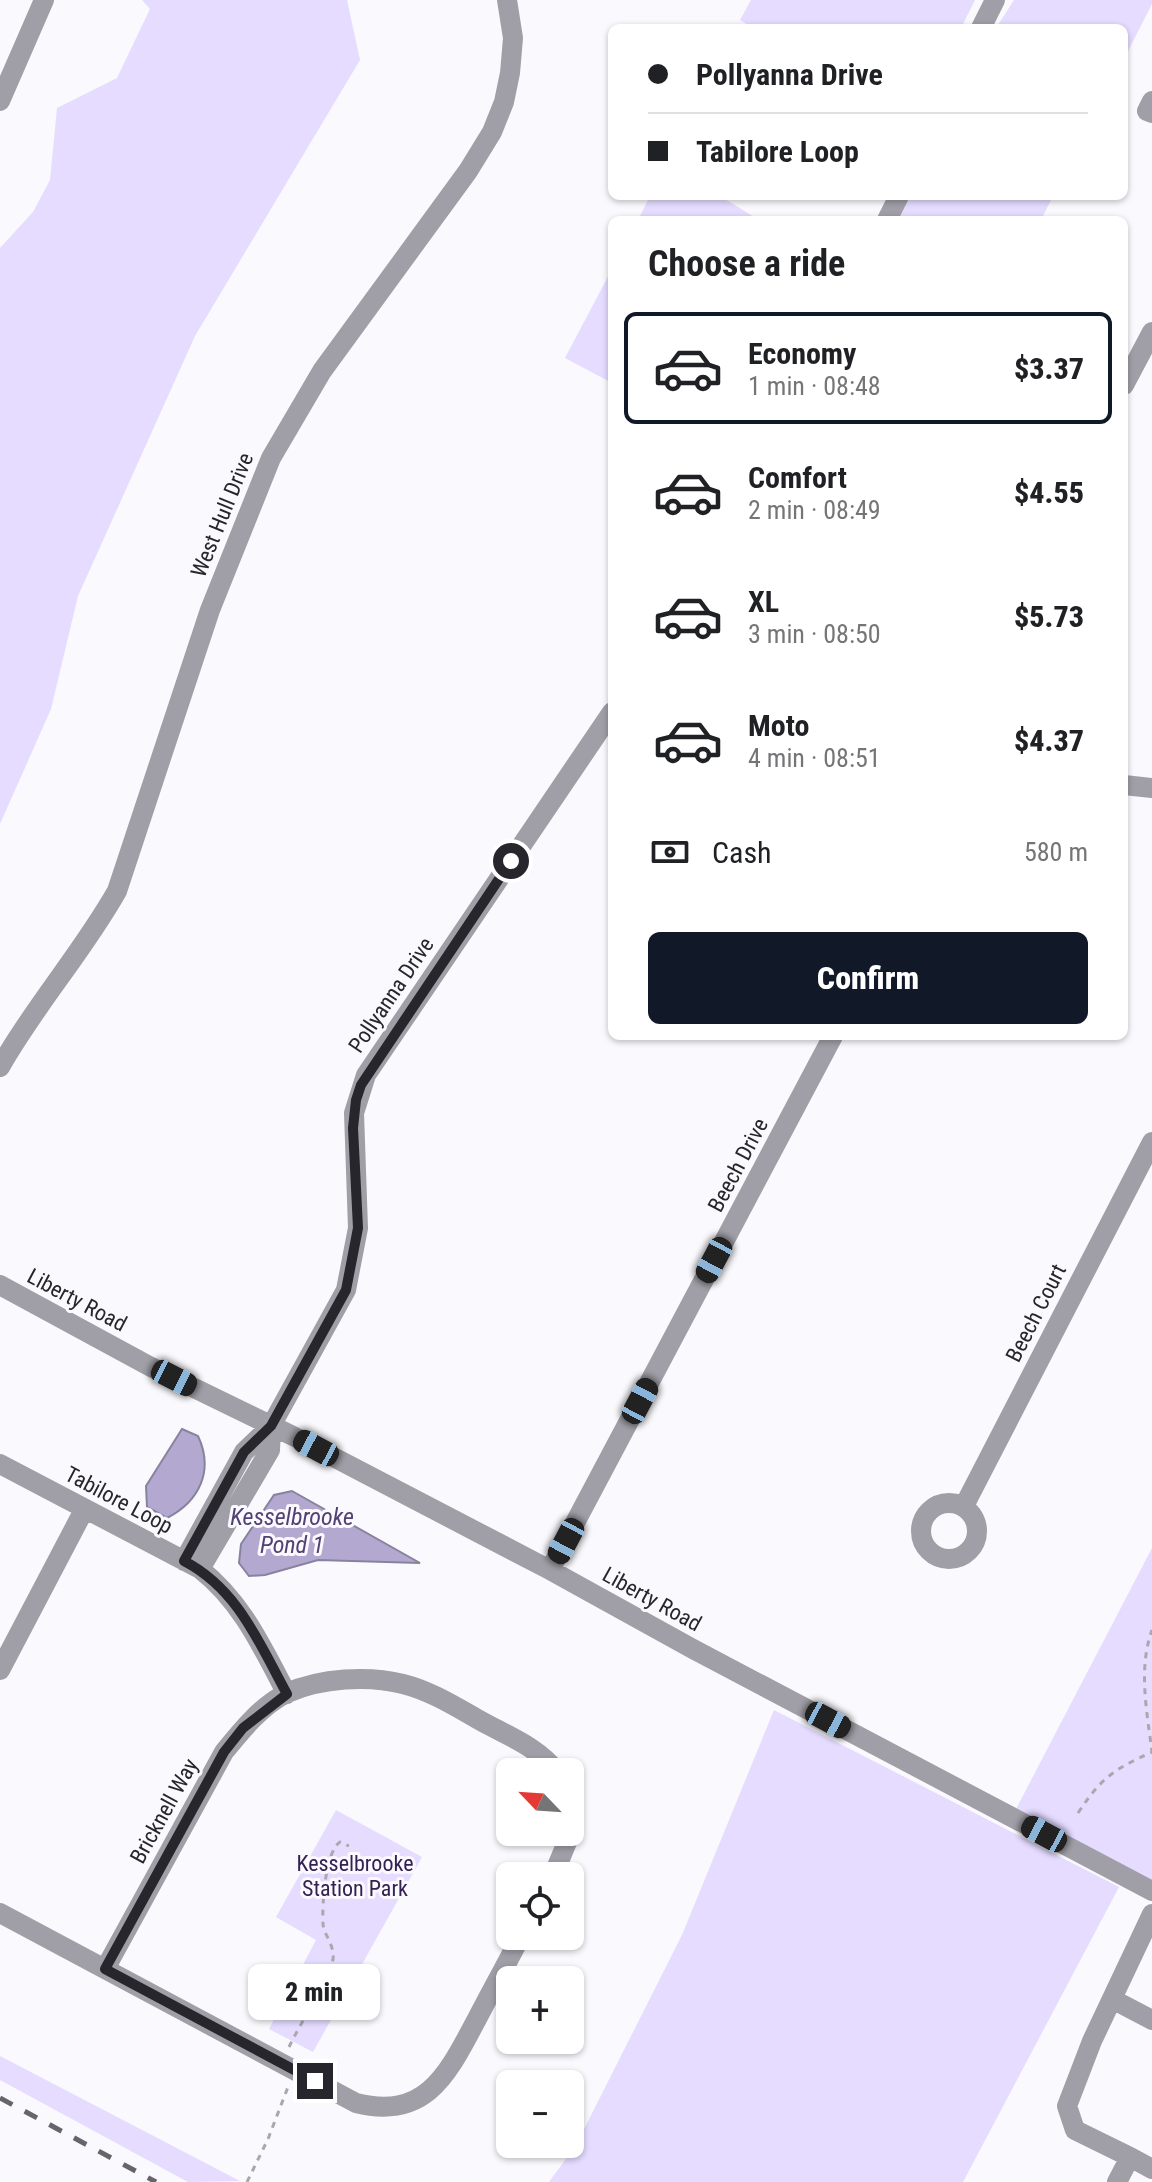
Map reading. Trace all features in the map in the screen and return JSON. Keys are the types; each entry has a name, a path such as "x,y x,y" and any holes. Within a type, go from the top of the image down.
{"street":[{"path":"0,101 44,0"},
{"name":"West Hull Drive","path":"0,1067 25,1022 102,918 117,891 210,610 271,458 322,371 468,171 492,132 510,73 513,38 507,0"},
{"path":"983,24 995,0"},
{"path":"1152,101 1147,111 1152,113"},
{"path":"1128,377 1152,332"},
{"name":"Pollyanna Drive","path":"192,1565 270,1450 271,1426 346,1290 358,1228 354,1113 361,1085 608,718"},
{"path":"1128,785 1152,788"},
{"name":"Beech Drive","path":"550,1570 831,1040"},
{"name":"Beech Court","path":"964,1506 1152,1142"},
{"name":"Liberty Road","path":"0,1285 151,1367 550,1570 693,1649 1152,1891"},
{"name":"Tabilore Loop","path":"0,1464 192,1565 236,1603 287,1694"},
{"path":"0,1670 84,1510"},
{"path":"287,1694 347,1680 403,1684 430,1693 544,1758"},
{"name":"Bricknell Way","path":"105,1969 224,1752 243,1728 287,1694"},
{"path":"0,1913 356,2103 376,2108 394,2107 426,2094 440,2082 453,2064 514,1950"},
{"path":"1152,1914 1092,2041 1067,2106 1075,2130 1152,2169"},
{"path":"1112,1999 1152,2020"},
{"path":"1117,2182 1130,2157"}],"path":[{"path":"1078,1813 1096,1786 1115,1769 1152,1752 1145,1694 1145,1660 1152,1630"},
{"path":"247,2182 268,2139 288,2066 334,1959 323,1927 328,1860 333,1847 340,1842 349,1846"}],"green space":[{"path":"142,0 347,0 360,60 195,336 78,596 51,709 0,824 0,248 33,212 50,180 57,108 117,78 150,9"},
{"path":"751,0 975,0 963,24 746,24 740,20"},
{"path":"1014,0 1152,0 1128,51 1128,24 999,24"},
{"path":"648,200 726,200 752,216 640,216"},
{"path":"908,200 1051,200 1043,216 900,216"},
{"path":"608,277 608,381 565,358"},
{"path":"1152,1548 1152,1881 1016,1809"},
{"path":"774,1710 1119,1887 963,2182 549,2182 567,2158 584,2158 584,2129 682,1935"},
{"name":"Kesselbrooke Station Park","path":"336,1810 422,1857 313,2052 269,2029 316,1940 276,1917"},
{"path":"0,2056 240,2181 188,2182 0,2080"}],"water":[{"path":"182,1429 198,1436 205,1461 204,1472 196,1494 167,1518 147,1507 146,1486"},
{"name":"Kesselbrooke Pond 1","path":"292,1491 420,1563 318,1560 265,1575 249,1576 239,1563 241,1544 274,1495"}],"railway":[{"path":"0,2098 156,2182"}],"route":[{"path":"315,2081 105,1969 224,1752 243,1728 287,1694 236,1603 215,1581 184,1561 244,1452 271,1426 346,1290 356,1252 358,1228 353,1128 361,1085 511,861"}]}
